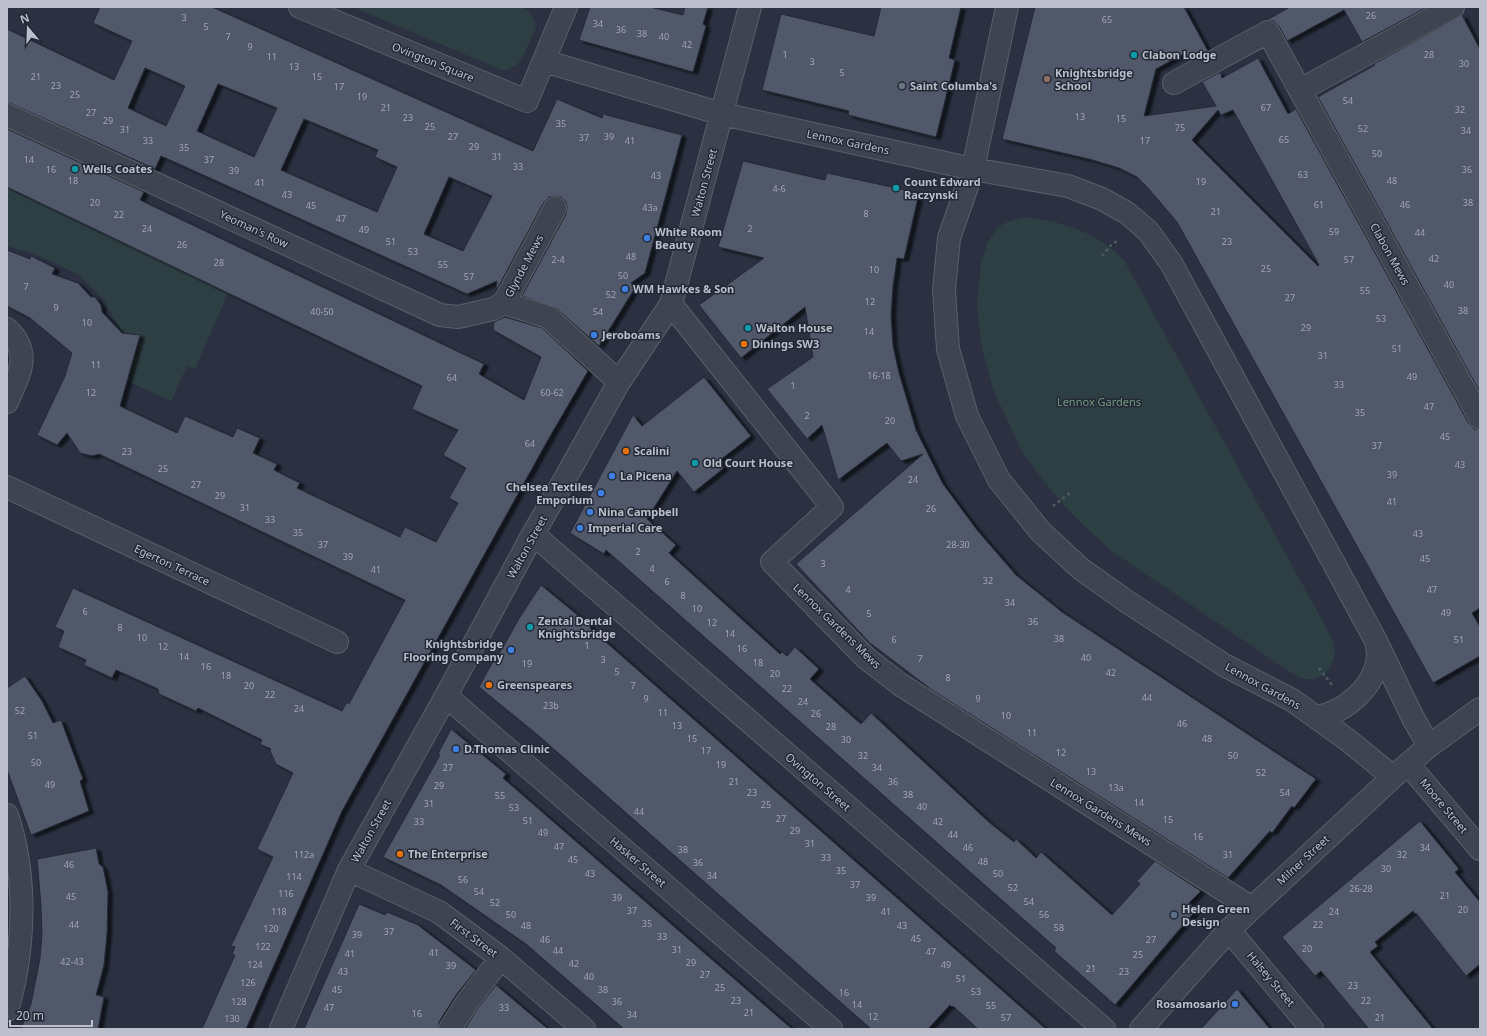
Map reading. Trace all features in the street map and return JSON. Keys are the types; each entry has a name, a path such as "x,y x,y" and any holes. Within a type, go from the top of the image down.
{"street":[{"name":"Ovington Square","path":"300,7 527,101 566,7"},
{"name":"Walton Street","path":"281,1029 349,870 446,696 533,534 620,382 671,304 750,7"},
{"name":"Lennox Gardens","path":"1007,7 973,169 949,238 944,290 948,349 967,416 999,480 1041,532 1081,569 1126,601 1224,665 1292,700 1349,741 1400,770"},
{"path":"1300,90 1453,7"},
{"name":"Clabon Mews","path":"1174,83 1268,32 1480,418"},
{"path":"544,61 722,114"},
{"name":"Lennox Gardens","path":"722,114 973,169 1068,186 1102,199 1127,213 1148,231 1171,263 1376,641 1413,718 1429,746"},
{"name":"Yeoman's Row","path":"7,115 440,315 458,317 493,309 504,303"},
{"name":"Glynde Mews","path":"555,208 504,303 548,317 620,382"},
{"name":"Lennox Gardens Mews","path":"671,304 832,507 772,562 866,658 901,685 1252,908"},
{"path":"7,329 14,336 22,353 22,368 7,402"},
{"name":"Egerton Terrace","path":"7,487 337,642"},
{"name":"Ovington Street","path":"533,534 1104,1029"},
{"name":"Lennox Gardens","path":"1317,717 1328,715 1340,710 1364,688 1375,669 1378,655 1376,641"},
{"name":"Hasker Street","path":"446,696 831,1029"},
{"name":"Milner Street","path":"1141,1029 1229,930 1252,908 1400,770 1429,746 1480,708"},
{"name":"Moore Street","path":"1400,770 1480,849"},
{"path":"7,815 18,862 21,901 18,962 7,1010"},
{"name":"First Street","path":"349,870 439,912 501,958 584,1029"},
{"name":"Halsey Street","path":"1229,930 1312,1029"},
{"path":"450,1029 467,1002 501,958"}],"path":[{"path":"1102,256 1109,246"},
{"path":"1061,501 1070,493"},
{"path":"1319,668 1324,674"}],"green space":[{"path":"353,7 521,7 532,15 536,28 521,60 513,67 502,70"},
{"path":"7,187 228,293 195,369 187,366 171,401 127,381 126,354 138,354 137,335 122,333 103,299 79,275 32,253 7,246"},
{"name":"Lennox Gardens","path":"1023,217 1065,225 1091,235 1114,251 1125,262 1333,640 1333,661 1326,673 1320,677 1306,679 1298,677 1110,550 1071,513 1024,455 994,392 983,352 977,304 981,262 987,244 997,228 1005,223"}],"building":[{"path":"100,7 212,7 533,151 557,99 602,118 603,114 682,135 645,273 631,283 635,288 599,346 556,308 522,296 566,214 566,202 561,197 549,197 544,202 496,291 497,281 467,294 161,156 155,169 7,103 7,29 114,80 132,41 93,23","holes":["145,68 185,86 166,126 128,108","218,84 277,108 254,157 197,131","304,119 378,150 375,157 397,167 377,212 281,170","449,177 492,196 463,251 424,234"]},
{"path":"590,7 650,7 683,15 685,7 708,7 703,24 706,26 693,72 579,40"},
{"path":"881,7 961,7 949,58 955,60 936,137 848,115 849,111 762,90 781,14 874,36"},
{"path":"1035,7 1184,7 1208,51 1190,60 1185,53 1156,69 1144,116 1216,106 1202,82 1220,72 1222,78 1258,58 1288,114 1296,109 1469,424 1474,429 1480,430 1480,608 1472,613 1480,627 1480,656 1433,683 1177,222 1148,188 1137,177 1119,168 1089,159 1002,139","holes":["1218,110 1221,115 1233,110 1319,265 1318,266 1192,140"]},
{"path":"1290,7 1427,7 1362,42 1344,10 1287,41 1279,26 1274,21 1267,20"},
{"path":"1462,15 1480,49 1480,392 1318,97"},
{"path":"7,129 144,192 140,200 484,364 479,374 524,400 541,357 493,330 494,322 505,317 542,328 588,371 549,438 342,811 246,1029 202,1029 235,955 232,954 235,947 231,946 273,857 257,849 293,773 276,764 270,751 271,749 260,744 262,740 198,708 196,711 159,694 158,689 116,670 112,678 84,665 86,660 58,647 64,631 55,627 73,588 342,711 347,702 349,704 405,600 99,454 92,456 80,453 67,433 57,445 37,435 65,376 72,353 30,318 7,306 7,250 30,259 31,256 55,268 52,274 78,283 91,297 95,297 101,305 102,312 122,333 140,335 120,406 177,433 185,416 233,437 237,428 260,438 253,453 277,464 274,470 300,483 297,488 400,537 405,527 436,542 458,503 449,498 466,468 443,455 458,430 412,409 422,386 7,187"},
{"path":"743,161 825,180 827,173 919,193 904,259 897,258 891,315 893,346 899,373 916,430 943,484 977,530 1016,575 1062,612 1316,779 1294,808 1292,806 1272,833 1270,831 1228,878 932,690 870,643 796,564 923,454 901,461 887,443 838,480 822,425 807,439 767,389 813,357 805,307 741,358 699,305 764,258 718,247"},
{"path":"704,377 751,436 719,461 724,468 694,492 677,471 647,519 676,545 669,553 780,654 782,652 787,656 795,647 819,669 810,679 861,724 871,713 990,823 1014,842 1016,839 1036,858 1041,852 1112,915 1140,884 1137,881 1155,861 1201,891 1189,903 1197,909 1115,1005 1054,951 1056,948 606,550 604,554 570,533 633,415 642,426"},
{"path":"541,585 591,626 590,628 1046,1029 978,1029 950,1005 928,1029 871,1029 539,736 479,687 498,652 499,654 520,617"},
{"path":"25,676 42,701 53,723 61,720 83,779 80,781 89,811 31,835 7,770 7,688"},
{"path":"451,729 506,774 503,778 792,1029 624,1029 526,944 441,885 383,857 440,755 438,754"},
{"path":"1420,821 1459,869 1455,872 1480,902 1480,964 1466,976 1413,911 1375,942 1378,946 1370,952 1433,1029 1369,1029 1321,971 1315,976 1282,937"},
{"path":"96,848 99,864 103,867 108,892 107,934 104,965 96,995 104,997 98,1029 21,1029 31,1004 40,958 42,935 37,859"},
{"path":"359,904 385,915 387,912 418,925 476,970 456,995 439,1022 438,1029 304,1029"},
{"path":"496,985 548,1029 465,1029 477,1009"},
{"path":"1237,989 1270,1029 1201,1029"}],"place":[{"name":"Clabon Lodge","path":"1134,55"},
{"name":"Knightsbridge School","path":"1047,79"},
{"name":"Saint Columba's","path":"902,86"},
{"name":"Wells Coates","path":"75,169"},
{"name":"Count Edward Raczynski","path":"896,188"},
{"name":"White Room Beauty","path":"647,238"},
{"name":"WM Hawkes & Son","path":"625,289"},
{"name":"Walton House","path":"748,328"},
{"name":"Jeroboams","path":"594,335"},
{"name":"Dinings SW3","path":"744,344"},
{"name":"Scalini","path":"626,451"},
{"name":"Old Court House","path":"695,463"},
{"name":"La Picena","path":"612,476"},
{"name":"Chelsea Textiles Emporium","path":"601,493"},
{"name":"Nina Campbell","path":"590,512"},
{"name":"Imperial Care","path":"580,528"},
{"name":"Zental Dental Knightsbridge","path":"530,627"},
{"name":"Knightsbridge Flooring Company","path":"511,650"},
{"name":"Greenspeares","path":"489,685"},
{"name":"D.Thomas Clinic","path":"456,749"},
{"name":"The Enterprise","path":"400,854"},
{"name":"Helen Green Design","path":"1174,915"},
{"name":"Rosamosario","path":"1235,1004"}]}
